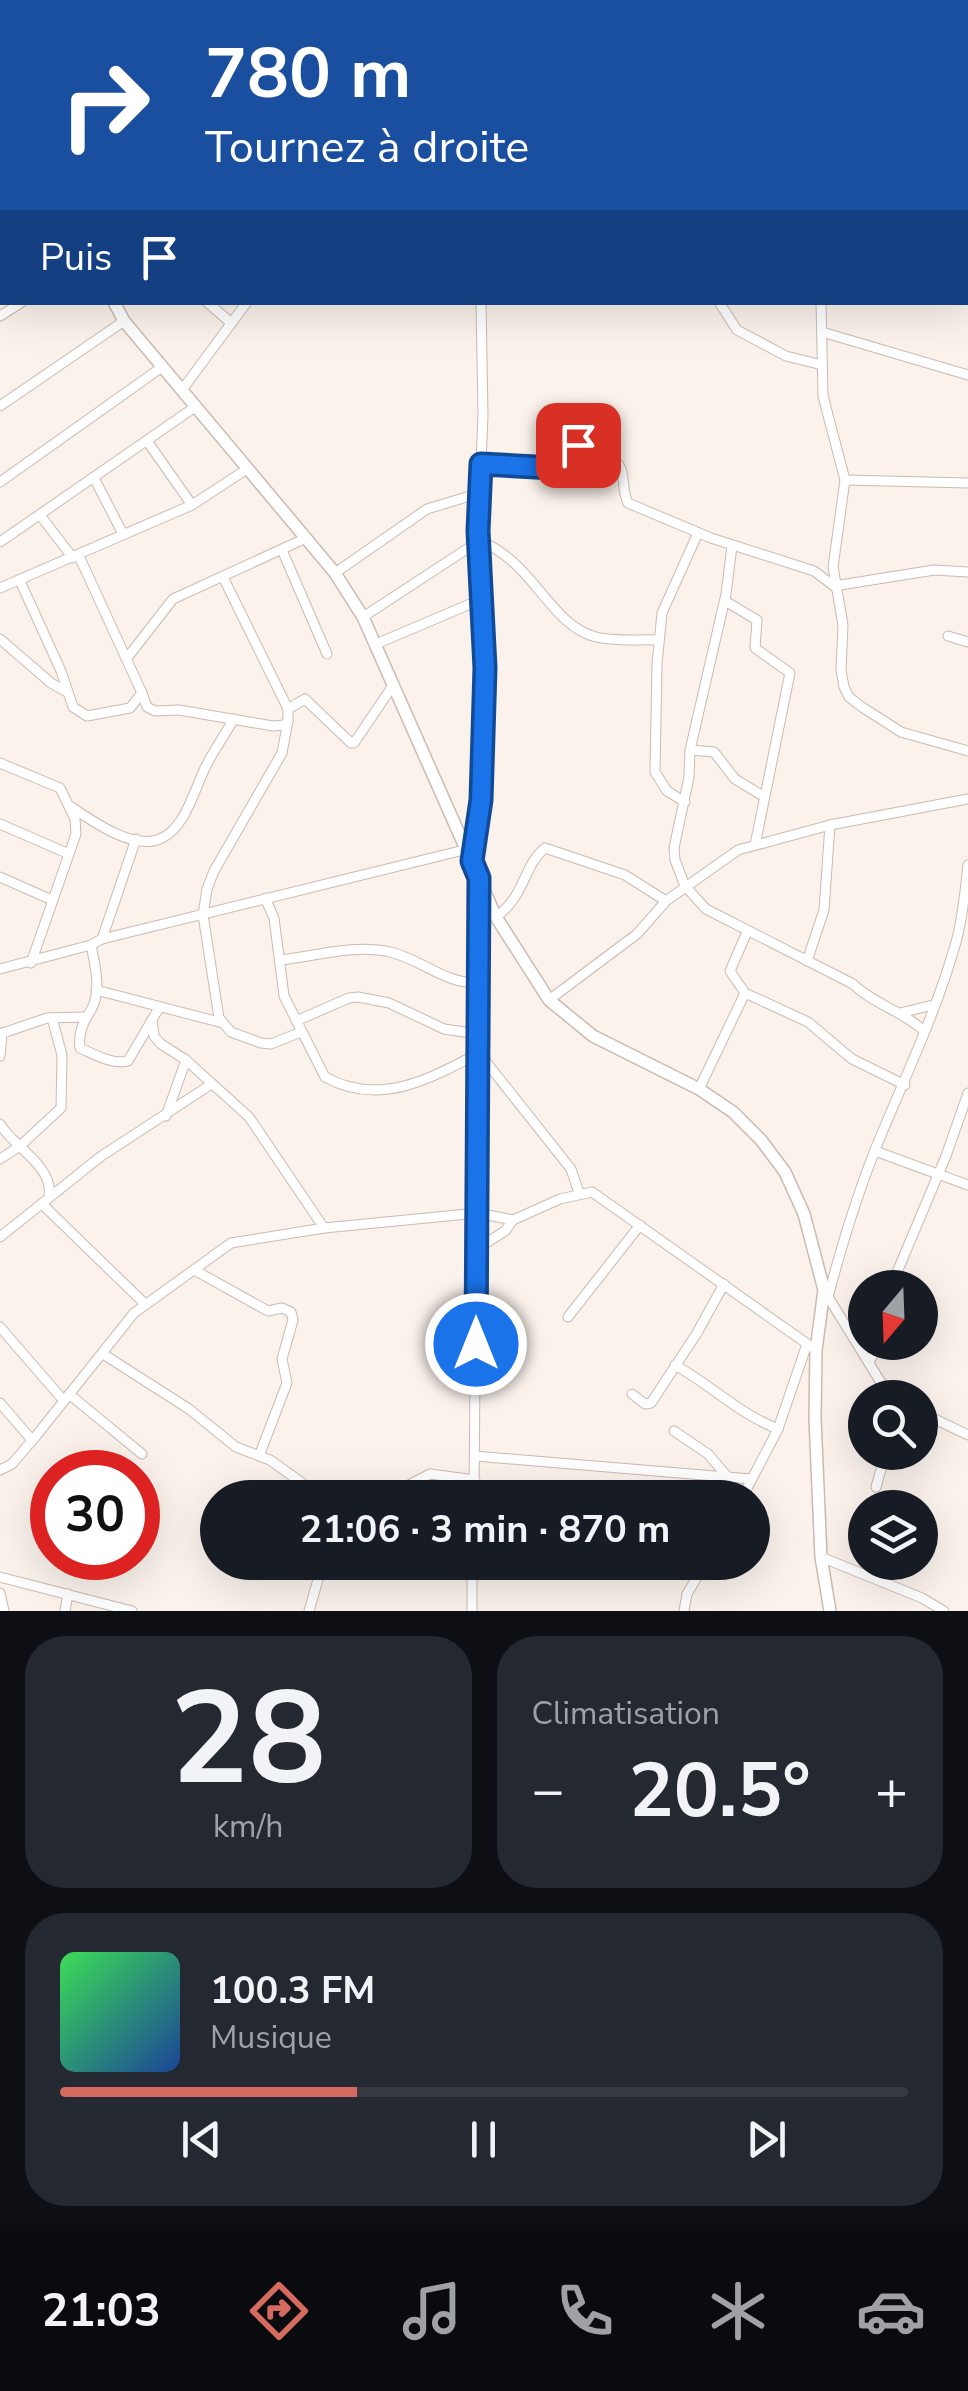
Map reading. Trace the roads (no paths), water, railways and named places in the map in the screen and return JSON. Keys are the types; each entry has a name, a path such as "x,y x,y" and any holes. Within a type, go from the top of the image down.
{"street":[{"path":"158,0 183,0"},
{"path":"116,305 124,321 336,573 363,616 496,917 549,1000 593,1036 698,1089 733,1112 761,1140 785,1172 804,1214 826,1294 882,1380"},
{"path":"210,305 230,322"},
{"path":"182,390 244,305"},
{"path":"470,855 481,800 485,668 478,540 480,305"},
{"path":"721,305 736,330 786,356 822,365"},
{"path":"821,305 823,396 845,480 834,543 834,586 843,625 841,670 849,696 902,732 968,751"},
{"path":"0,406 124,321"},
{"path":"822,332 968,375"},
{"path":"0,482 162,366"},
{"path":"0,542 196,406"},
{"path":"147,441 192,504"},
{"path":"481,464 554,468 578,445 584,445 614,458 621,468 622,490 628,502 732,546 814,571 834,586 934,570 968,572"},
{"path":"0,588 192,504 247,470"},
{"path":"94,478 124,534"},
{"path":"845,480 968,483"},
{"path":"336,573 427,509 480,494"},
{"path":"40,515 76,557 147,707 273,726 288,721"},
{"path":"685,802 667,791 655,772 658,640 671,588 698,533"},
{"path":"127,658 172,599 306,538"},
{"path":"363,616 478,540"},
{"path":"478,540 498,547 515,560 564,618 580,630 596,637 658,640"},
{"path":"732,546 725,601 690,750 685,802 674,848 685,886 706,909 853,984 924,1031"},
{"path":"282,550 327,654"},
{"path":"223,577 288,708 288,721 282,753 207,889 203,915 219,1018 231,1032 261,1043 271,1044 301,1032"},
{"path":"20,581 73,707 87,716 130,708 142,693"},
{"path":"376,644 482,600"},
{"path":"725,601 753,616 755,648 790,672 754,845"},
{"path":"948,636 968,642"},
{"path":"0,638 51,683 67,692"},
{"path":"288,708 305,699 354,743 394,684"},
{"path":"70,806 120,836 158,841 170,833 184,814 234,719"},
{"path":"690,750 714,752 735,779 763,796"},
{"path":"0,763 60,788 70,806 76,832 31,963"},
{"path":"549,1000 637,934 666,900 738,850 830,825 968,799"},
{"path":"76,832 90,832 92,821"},
{"path":"0,824 69,854"},
{"path":"807,960 824,910 830,825"},
{"path":"102,938 136,839"},
{"path":"496,917 515,901 545,848 624,875 666,900"},
{"path":"0,969 31,963 102,938 265,898 470,855"},
{"path":"475,1456 751,1479 778,1429 812,1347 875,1150 905,1085 953,953 968,866"},
{"path":"0,877 52,900"},
{"path":"418,1480 430,1474 475,1480 479,878"},
{"path":"265,898 274,918 284,996 325,1078 336,1084 376,1091 412,1086 479,1053"},
{"path":"747,932 730,972 745,993 808,1022 852,1059 905,1085"},
{"path":"91,944 96,990 91,1009 84,1017 80,1048 122,1063 132,1057 159,1008"},
{"path":"280,960 342,950 390,952 436,973 478,983"},
{"path":"953,953 968,956"},
{"path":"96,990 223,1022"},
{"path":"698,1089 745,993"},
{"path":"296,1021 358,997 400,1006 444,1028 478,1034"},
{"path":"898,1013 933,1005"},
{"path":"0,1056 1,1033 52,1018 84,1017"},
{"path":"0,1158 20,1146 61,1108 62,1055 52,1018"},
{"path":"152,1020 157,1040 186,1060 249,1117 324,1228"},
{"path":"479,1053 571,1169 578,1193"},
{"path":"166,1116 186,1060"},
{"path":"0,1236 139,1130 210,1085"},
{"path":"898,1270 968,1093"},
{"path":"0,1124 48,1182 45,1200"},
{"path":"875,1150 968,1185"},
{"path":"474,1250 505,1231 513,1220 578,1193 592,1192 812,1347"},
{"path":"45,1200 144,1304"},
{"path":"0,1470 12,1464 144,1304 231,1243 324,1228 478,1213 513,1220"},
{"path":"568,1317 640,1224"},
{"path":"196,1270 271,1312 282,1308 291,1312 293,1320 282,1360 288,1382 259,1456"},
{"path":"632,1394 645,1404 650,1403 724,1284"},
{"path":"0,1327 66,1398 137,1450"},
{"path":"812,1347 820,1557 830,1611"},
{"path":"103,1354 189,1409 236,1447 270,1460 298,1480"},
{"path":"675,1364 746,1416 778,1429"},
{"path":"0,1403 32,1440"},
{"path":"938,1421 968,1435"},
{"path":"674,1431 708,1454 726,1475"},
{"path":"876,1487 881,1470"},
{"path":"820,1557 922,1598 944,1611"},
{"path":"0,1577 128,1610"},
{"path":"309,1611 318,1580"},
{"path":"472,1580 472,1611"},
{"path":"695,1580 684,1610 698,1611"},
{"path":"0,1593 4,1611"},
{"path":"65,1611 68,1594"}]}
